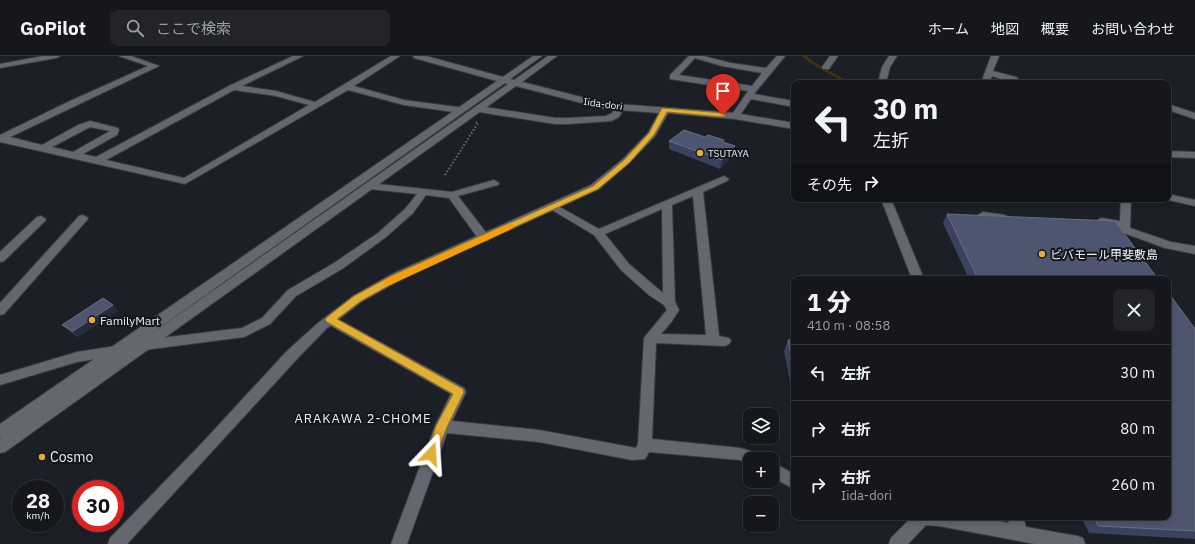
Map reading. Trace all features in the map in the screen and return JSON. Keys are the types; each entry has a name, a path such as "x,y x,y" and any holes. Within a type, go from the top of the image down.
{"street":[{"path":"0,66 56,56"},
{"path":"1,138 155,66 123,56"},
{"path":"98,160 234,88 299,56"},
{"path":"1,138 185,181 317,105 396,56"},
{"name":"Iida-dori","path":"417,56 585,102 620,107 734,116 791,126"},
{"path":"0,447 369,186 538,56"},
{"path":"0,432 116,351 464,114 479,109 553,56"},
{"path":"754,89 673,77 694,56 731,66 768,72"},
{"path":"734,116 781,56"},
{"path":"826,67 834,56"},
{"path":"883,80 886,67 893,56"},
{"path":"986,80 995,56"},
{"path":"990,73 1014,80"},
{"path":"347,87 408,103 451,108 464,114"},
{"path":"234,88 266,91 291,96 317,105"},
{"path":"749,96 791,103"},
{"path":"479,109 556,121 568,121 608,119 616,115 620,107"},
{"path":"1171,108 1195,116"},
{"path":"116,544 208,447 292,355 330,320 358,299 396,277 595,187 613,174 652,134 665,110"},
{"path":"43,148 80,127 90,124 115,130 114,133 75,156"},
{"path":"1171,154 1195,155"},
{"path":"598,233 724,179"},
{"path":"369,186 452,195 494,183"},
{"path":"650,338 719,341 698,190"},
{"path":"144,345 244,332 266,321 292,293 338,266 382,235 409,211 423,193"},
{"path":"452,195 484,238"},
{"path":"1171,198 1195,203"},
{"path":"887,202 917,276"},
{"path":"1126,202 1125,230 1150,240 1195,250"},
{"path":"442,426 539,436 632,454 640,454 645,445 650,338 668,318 673,310 669,302 667,204"},
{"path":"552,207 598,233 625,267 653,292 669,302"},
{"path":"983,215 1016,220"},
{"path":"0,311 83,218"},
{"path":"0,258 41,219"},
{"path":"1091,221 1106,221 1125,225"},
{"path":"330,320 459,392 442,426 399,544"},
{"path":"0,380 78,357 116,351"},
{"path":"645,445 743,455"},
{"path":"779,473 791,480"},
{"path":"897,544 920,520"},
{"path":"949,520 1077,544"},
{"path":"1016,520 1021,534"}],"path":[{"path":"445,175 478,123 464,114"}],"building":[{"path":"684,130 705,137 708,135 724,140 723,142 735,146 722,160 669,141"},
{"name":"ビバモール甲斐敷島","path":"947,214 1115,221 1156,276 977,276"},
{"path":"1171,296 1195,329 1195,531 1098,526 1095,520 1171,520"},
{"path":"103,298 113,305 73,331 62,325"},
{"path":"788,340 791,340 791,356"}],"waterway":[{"path":"804,56 813,63 843,80"}],"slow traffic":[{"path":"387,282 510,226"}],"place":[{"name":"TSUTAYA","path":"700,153"},
{"name":"ビバモール甲斐敷島","path":"1042,254"},
{"name":"FamilyMart","path":"92,320"},
{"name":"Cosmo","path":"42,457"}],"district":[{"name":"ARAKAWA 2-CHOME","path":"363,418"}],"route":[{"path":"431,454 442,426 459,392 330,320 358,299 396,277 595,187 606,180 652,134 665,110 723,115"}]}
